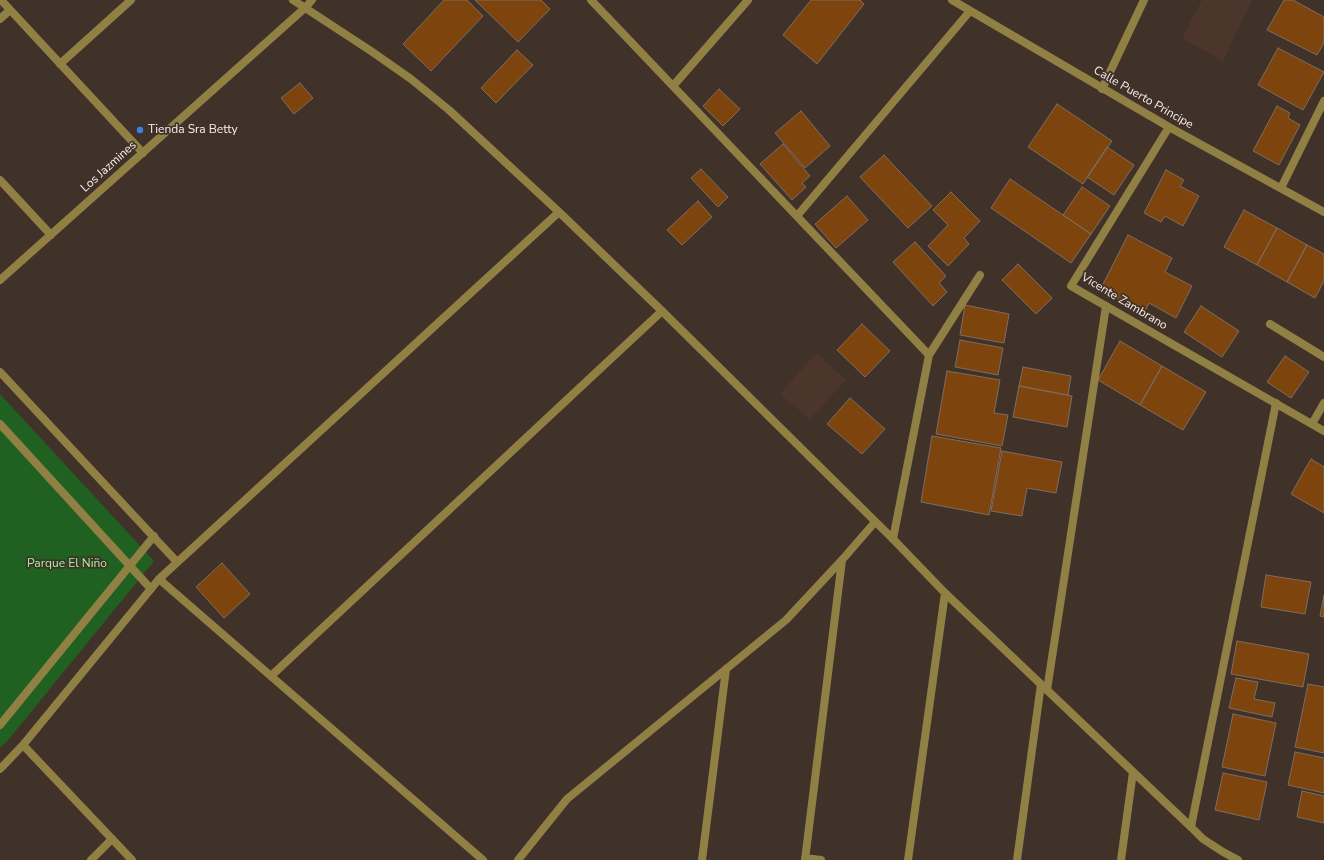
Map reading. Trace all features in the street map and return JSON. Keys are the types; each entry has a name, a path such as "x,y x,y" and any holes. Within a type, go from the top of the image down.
{"street":[{"path":"1,0 143,153"},
{"path":"60,64 131,0"},
{"path":"293,0 371,50 438,101 559,212 662,311 893,539 945,593 1190,827 1222,856 1238,860"},
{"name":"Los Jazmines","path":"0,280 306,7 312,0"},
{"path":"592,0 929,355"},
{"path":"673,86 748,0"},
{"name":"Calle Puerto Principe","path":"952,0 1102,89 1324,212"},
{"path":"1102,89 1144,0"},
{"path":"0,19 10,10"},
{"path":"797,216 970,11"},
{"path":"1281,188 1324,101"},
{"name":"Vicente Zambrano","path":"1169,127 1071,286 1324,431"},
{"path":"0,180 51,235"},
{"path":"0,768 23,746 159,579 559,212"},
{"path":"893,539 929,355 980,275"},
{"path":"1047,690 1106,306"},
{"path":"272,676 662,311"},
{"path":"1270,324 1324,357"},
{"path":"0,372 177,562"},
{"path":"1190,827 1276,403"},
{"path":"1312,424 1324,403"},
{"path":"0,424 151,589"},
{"path":"518,860 567,799 786,620 875,522"},
{"path":"0,725 154,536"},
{"path":"821,860 805,859 842,560"},
{"path":"159,579 483,860"},
{"path":"908,860 945,593"},
{"path":"702,860 726,669"},
{"path":"1017,860 1041,684"},
{"path":"23,746 132,860"},
{"path":"1121,860 1133,772"},
{"path":"91,860 112,839"}],"shaded area":[{"path":"1202,0 1252,0 1223,61 1182,38"},
{"path":"816,353 846,380 810,419 780,394"}],"green space":[{"name":"Parque El Niño","path":"0,394 154,561 9,739 0,748"}],"building":[{"path":"444,0 467,0 483,16 431,71 403,44"},
{"path":"475,0 541,0 550,9 518,42"},
{"path":"811,0 860,0 864,4 817,64 783,35"},
{"path":"1284,0 1293,0 1324,17 1324,43 1317,55 1267,30"},
{"path":"1278,48 1324,72 1303,110 1258,85"},
{"path":"517,50 533,65 496,103 481,88"},
{"path":"300,83 313,98 294,114 281,98"},
{"path":"719,89 740,109 723,126 703,106"},
{"path":"1057,104 1112,141 1083,184 1028,147"},
{"path":"1277,106 1290,113 1288,118 1300,125 1279,165 1253,151"},
{"path":"801,111 830,146 805,168 775,133"},
{"path":"783,144 810,176 802,183 806,187 792,200 760,164"},
{"path":"1107,147 1134,165 1114,195 1087,177"},
{"path":"884,155 932,206 908,228 860,177"},
{"path":"701,169 728,197 718,207 691,178"},
{"path":"1166,170 1184,180 1180,186 1199,196 1183,226 1165,216 1161,222 1144,213"},
{"path":"1010,179 1091,234 1071,263 991,208"},
{"path":"1082,187 1110,206 1091,234 1063,215"},
{"path":"951,192 980,221 964,238 969,244 948,266 928,246 948,225 933,210"},
{"path":"847,196 868,220 836,248 815,224"},
{"path":"698,201 712,217 682,245 667,230"},
{"path":"1244,210 1277,228 1257,265 1224,247"},
{"path":"1277,228 1307,245 1287,282 1257,265"},
{"path":"1128,235 1172,258 1165,272 1192,286 1176,318 1149,303 1144,313 1100,290"},
{"path":"915,242 946,276 939,283 947,292 933,306 893,262"},
{"path":"1307,245 1324,254 1324,281 1315,298 1287,282"},
{"path":"1018,264 1052,298 1036,314 1002,280"},
{"path":"965,305 1009,314 1004,343 960,335"},
{"path":"1201,306 1239,331 1222,357 1184,332"},
{"path":"862,324 890,351 865,377 837,350"},
{"path":"960,340 1003,348 998,375 955,367"},
{"path":"1120,341 1162,366 1140,405 1098,380"},
{"path":"1285,356 1309,372 1291,398 1267,382"},
{"path":"1162,366 1206,392 1183,430 1140,405"},
{"path":"1023,367 1071,376 1068,395 1019,386"},
{"path":"947,371 1000,380 994,413 1008,415 1002,446 936,434"},
{"path":"1019,386 1072,396 1067,427 1013,417"},
{"path":"850,398 885,429 862,454 827,424"},
{"path":"932,436 1001,448 989,515 921,502"},
{"path":"1002,451 1062,462 1056,493 1027,488 1022,516 991,511"},
{"path":"1311,459 1324,467 1324,513 1291,494"},
{"path":"222,563 250,594 224,618 196,587"},
{"path":"1266,575 1311,582 1305,614 1261,607"},
{"path":"1324,595 1324,617 1320,616"},
{"path":"1237,641 1309,654 1303,687 1231,674"},
{"path":"1236,678 1258,682 1254,699 1275,703 1272,717 1229,708"},
{"path":"1308,684 1324,687 1324,753 1295,747"},
{"path":"1233,714 1276,723 1265,776 1222,767"},
{"path":"1295,752 1324,758 1324,793 1288,785"},
{"path":"1223,773 1267,782 1259,820 1215,810"},
{"path":"1302,791 1324,796 1324,823 1297,817"}],"place":[{"name":"Tienda Sra Betty","path":"140,130"}]}
